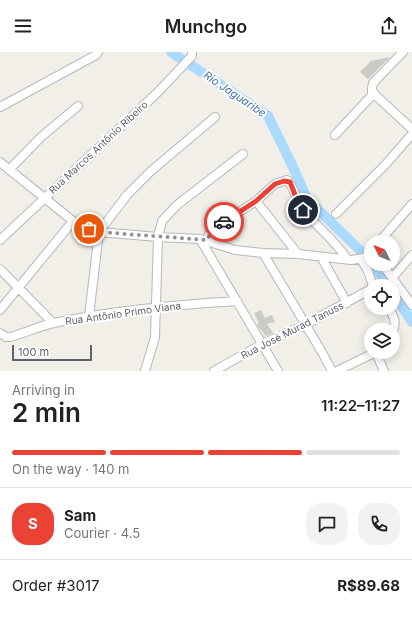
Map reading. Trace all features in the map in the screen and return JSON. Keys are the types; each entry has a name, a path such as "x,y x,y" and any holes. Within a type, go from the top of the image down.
{"street":[{"path":"0,107 96,55 98,52"},
{"name":"Rua Marcos Antônio Ribeiro","path":"0,240 157,93 192,56 192,52"},
{"path":"403,52 373,83 372,88 373,93 412,129"},
{"path":"335,136 373,93"},
{"path":"9,170 41,137 78,106"},
{"path":"89,316 99,232 127,195 151,171 215,117"},
{"path":"336,214 386,164 412,134"},
{"path":"145,371 155,337 158,237 162,221 177,205 243,154"},
{"path":"0,162 74,221 89,229 99,232 204,239 236,250 263,253 298,254 347,259 364,256"},
{"path":"204,239 216,228 256,201 275,184 288,181 303,210 340,248 347,259"},
{"path":"256,201 298,254"},
{"path":"386,235 412,204"},
{"path":"0,310 74,221"},
{"path":"204,239 237,301 278,371"},
{"path":"263,253 332,371"},
{"path":"392,278 412,255"},
{"path":"320,257 347,303"},
{"path":"0,269 53,324"},
{"path":"387,271 412,305"},
{"name":"Rua José Murad Tanuss","path":"214,371 262,344 305,325 364,293"},
{"name":"Rua Antônio Primo Viana","path":"0,333 6,337 10,337 53,324 89,316 155,307 237,301"},
{"path":"338,371 364,358"},
{"path":"379,359 384,371"}],"building":[{"path":"390,57 368,79 360,72 371,61"},
{"path":"261,310 265,318 272,315 275,322 267,324 273,333 266,336 257,325 259,323 254,313"}],"waterway":[{"name":"Rio Jaguaribe","path":"171,52 268,116 307,199 364,254"},
{"name":"Rio Jaguaribe","path":"378,271 384,279"},
{"name":"Rio Jaguaribe","path":"400,303 412,322"}],"way so far":[{"path":"89,229 99,232 207,240 209,234 224,222"}],"route":[{"path":"224,222 256,201 275,184 287,180 290,182 294,194 303,210"}]}
